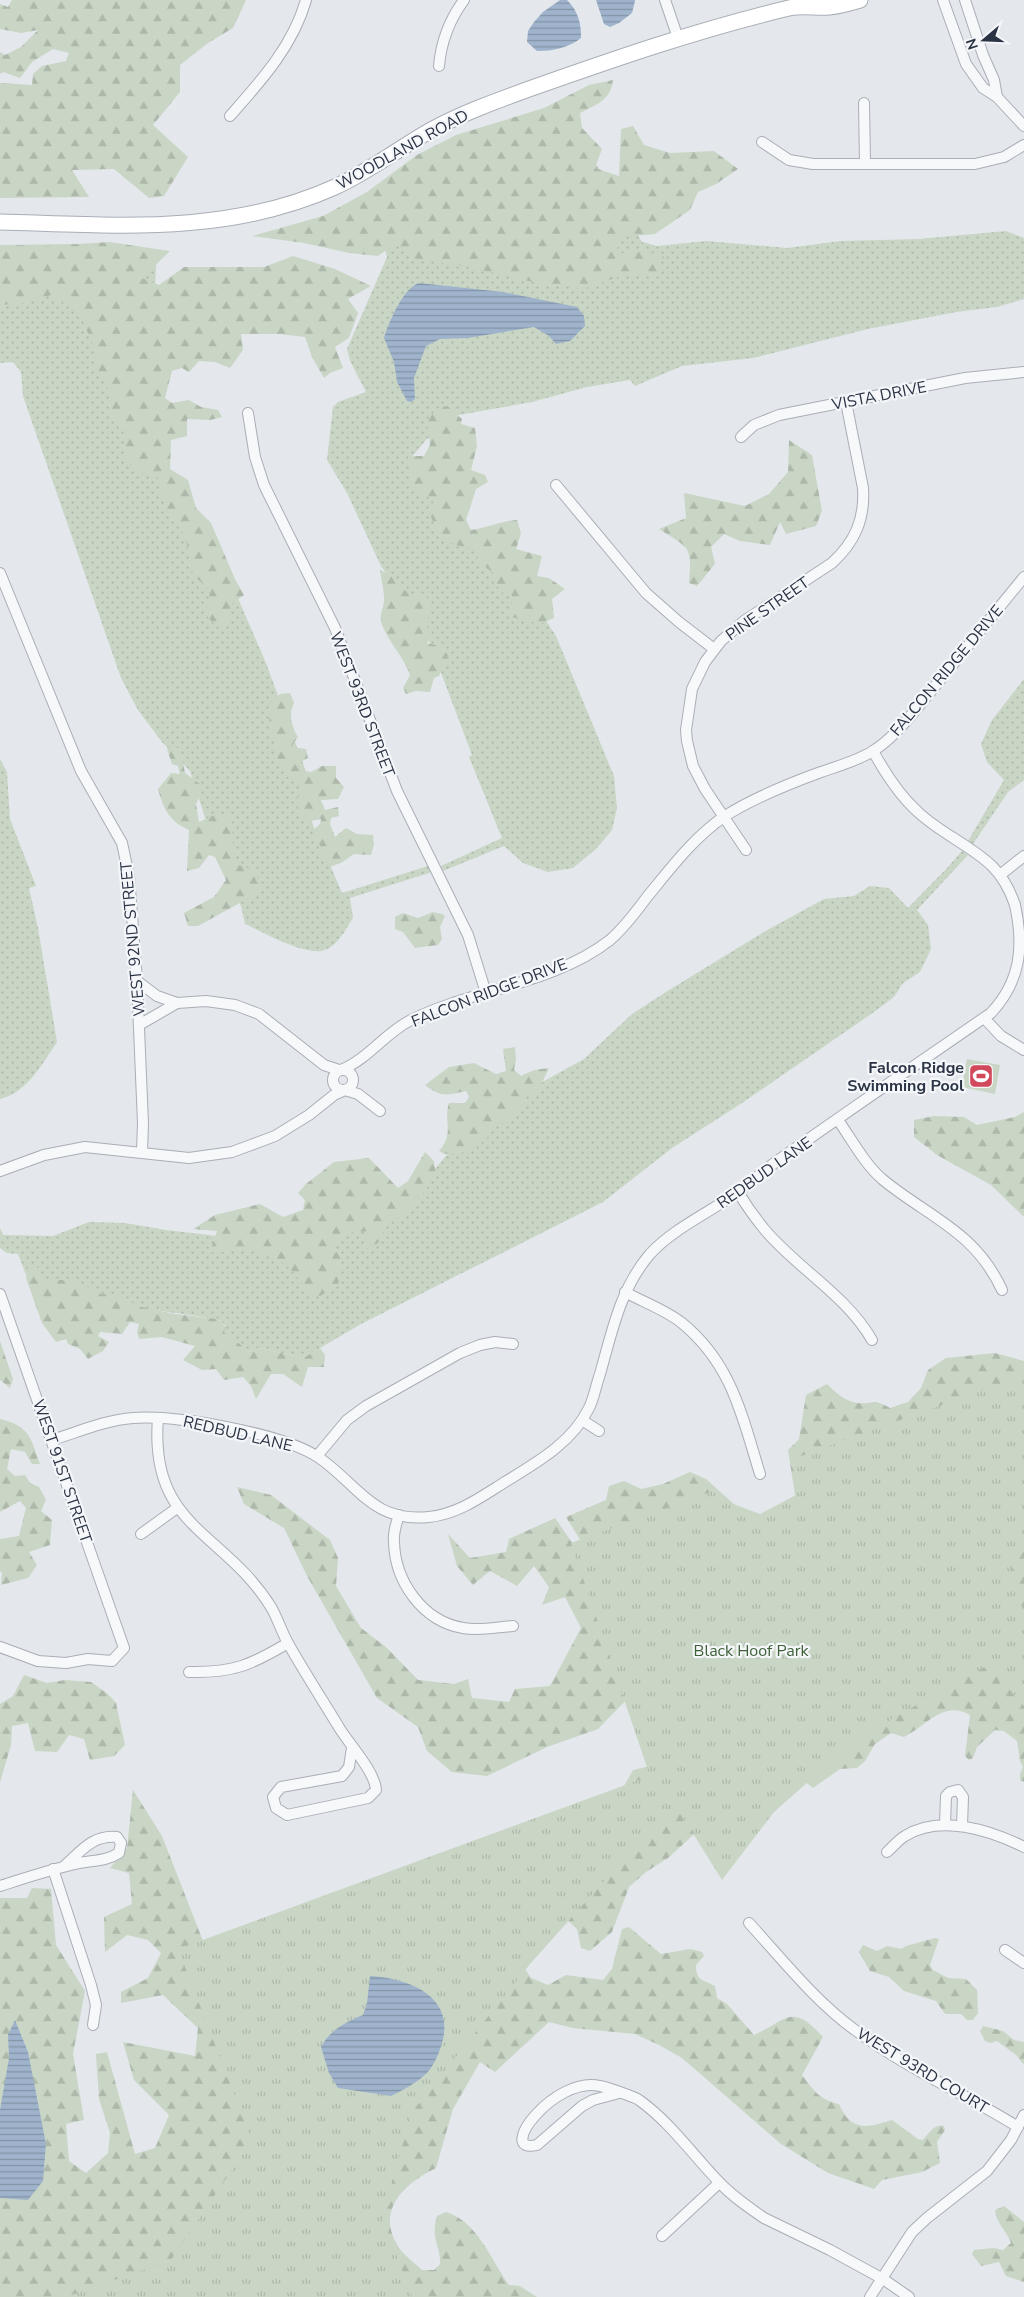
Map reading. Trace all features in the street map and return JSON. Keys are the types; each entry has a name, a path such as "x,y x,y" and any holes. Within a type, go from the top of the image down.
{"main road":[{"name":"WOODLAND ROAD","path":"0,222 174,224 235,218 282,206 334,187 364,173 416,139 454,118 527,89 678,38 798,3 831,7 860,0"}],"street":[{"path":"230,116 270,70 289,42 301,19 306,0"},
{"path":"439,66 440,54 446,33 464,0"},
{"path":"665,0 678,38"},
{"path":"943,0 966,64 983,88 997,97 1024,126"},
{"path":"965,0 983,55 994,80 997,97"},
{"path":"864,103 865,164"},
{"path":"762,142 778,154 802,163 865,164 975,164 1004,157 1024,145"},
{"name":"VISTA DRIVE","path":"740,437 766,419 965,378 1024,372"},
{"name":"PINE STREET","path":"725,817 699,778 687,741 687,716 692,689 714,649 744,621 832,563 842,554 854,536 862,516 863,488 846,402"},
{"name":"WEST 93RD STREET","path":"248,413 255,457 264,485 334,628 397,791 468,935 486,993"},
{"path":"556,486 646,593 714,649"},
{"name":"WEST 92ND STREET","path":"0,573 81,771 122,843 128,876 137,981 143,1123 142,1152"},
{"name":"FALCON RIDGE DRIVE","path":"340,1070 357,1062 410,1020 486,993 527,981 556,969 610,939 631,918 685,850 725,817 759,797 873,751 897,732 1024,577"},
{"name":"REDBUD LANE","path":"52,1440 103,1424 130,1418 195,1421 264,1436 302,1448 317,1456 374,1505 398,1515 431,1517 465,1506 548,1455 568,1437 582,1420 593,1398 612,1325 625,1292 638,1269 658,1245 738,1192 777,1160 992,1013 1007,995 1015,981 1023,956 1022,930 1019,913 1013,898 1000,875 981,857 916,811 889,779 873,751"},
{"path":"725,817 746,850"},
{"path":"1000,875 1024,856"},
{"path":"137,981 157,996 177,1003 206,1001 235,1005 259,1014 324,1065 347,1071 358,1094"},
{"path":"139,1025 177,1003"},
{"path":"984,1018 1001,1036 1024,1050"},
{"path":"0,1170 44,1155 85,1147 189,1158 232,1152 275,1136 309,1115 323,1103 349,1088 353,1081 357,1062"},
{"path":"324,1065 336,1089 358,1094 380,1111"},
{"path":"323,1103 335,1073 340,1070"},
{"path":"838,1120 870,1166 882,1178 952,1227 972,1245 995,1274 1002,1290"},
{"path":"738,1192 765,1231 849,1309 863,1324 872,1340"},
{"path":"625,1292 681,1322 713,1353 734,1391 760,1474"},
{"name":"WEST 91ST STREET","path":"0,1294 124,1648 112,1661 88,1659 66,1663 38,1661 0,1647"},
{"path":"317,1456 347,1420 366,1406 460,1353 480,1345 495,1342 513,1344"},
{"path":"158,1418 156,1438 159,1461 164,1483 177,1508 250,1580 271,1607 288,1643 352,1748 375,1781 376,1790 368,1798 287,1815 276,1808 273,1797 281,1787 342,1776 350,1767 352,1748"},
{"path":"582,1420 599,1431"},
{"path":"141,1534 177,1508"},
{"path":"398,1515 393,1539 398,1570 408,1590 423,1608 434,1616 464,1628 513,1626"},
{"path":"188,1672 230,1670 249,1665 288,1643"},
{"path":"945,1825 946,1796 950,1792 958,1790 963,1796 962,1826"},
{"path":"887,1852 903,1837 945,1825 962,1826 997,1835 1024,1847"},
{"path":"0,1886 58,1868 108,1860 119,1853 121,1843 117,1837 108,1836 94,1839 58,1868"},
{"path":"58,1868 96,2005 93,2025"},
{"name":"WEST 93RD COURT","path":"748,1923 820,1999 854,2030 1018,2127"},
{"path":"1005,1950 1024,1963"},
{"path":"619,2093 593,2100 582,2106 538,2146 531,2147 525,2145 521,2140 522,2134 530,2121 549,2102 562,2093 588,2084 601,2086 638,2098 733,2196 764,2218 883,2279 910,2297"},
{"path":"870,2297 919,2224 987,2171 1007,2147 1024,2114"},
{"path":"662,2236 719,2183"}],"green space":[{"path":"12,0 246,0 233,28 208,43 180,65 180,92 153,125 188,157 164,196 149,198 114,169 72,170 89,197 0,198 0,83 32,85 33,74 42,66 66,61 69,53 53,49 32,62 20,78 3,72 0,74 0,52 5,55 21,47 38,30 21,33 0,29 0,4 8,7"},
{"path":"613,80 612,87 602,101 580,113 582,128 602,149 595,168 619,176 621,129 633,126 644,145 670,153 714,151 738,169 716,184 698,192 690,210 655,234 624,237 613,255 638,250 664,256 655,276 627,274 580,290 568,282 555,287 464,266 410,258 396,243 378,256 349,253 304,243 252,236 323,216 367,192 417,155 456,135 544,108 589,85"},
{"path":"564,110 642,242 657,246 706,241 787,248 841,241 919,239 1006,231 1024,238 1024,299 997,307 956,312 868,329 753,358 682,366 635,386 630,380 587,387 532,402 453,416 426,440 411,458 468,538 537,607 556,636 614,776 617,808 612,830 596,849 573,868 548,872 523,863 504,846 443,871 441,866 502,838 469,757 472,755 428,638 381,566 347,493 327,460 333,407 338,402 366,392 350,361 347,349 387,257 372,201"},
{"path":"109,242 170,251 142,278 159,285 184,267 264,267 293,256 335,269 371,286 348,299 358,313 349,338 335,347 343,368 330,373 324,378 312,357 305,337 280,334 241,334 243,350 230,368 215,362 199,361 189,372 182,368 172,371 165,398 172,403 189,400 201,407 218,410 222,417 210,420 187,419 187,436 171,440 170,469 188,480 196,508 211,523 235,579 244,595 230,605 232,621 226,626 212,622 205,613 209,592 204,584 193,576 186,542 179,526 167,514 157,476 141,473 121,458 126,450 123,429 112,420 108,389 95,365 93,345 79,312 51,295 23,303 0,305 0,245 48,246"},
{"path":"74,244 157,250 152,343 169,478 234,589 266,663 308,777 311,820 342,893 428,866 432,872 350,898 353,918 338,941 325,950 307,950 296,947 245,924 241,906 219,861 190,771 162,742 138,710 121,678 23,396 21,372 13,362 0,363 0,245"},
{"path":"447,406 462,419 461,424 475,428 477,446 471,470 485,475 488,482 476,489 466,520 471,530 517,520 521,533 516,549 542,556 537,576 549,578 565,589 552,599 554,618 540,624 508,616 512,595 500,592 493,573 476,559 480,551 459,546 440,537 428,510 435,500 412,490 408,456 424,456 430,445 427,421 436,409"},
{"path":"789,440 812,455 822,511 816,526 786,534 780,522 770,545 740,541 724,534 711,547 715,564 697,586 689,583 690,561 687,549 659,529 686,518 684,493 745,506 769,494 788,472"},
{"path":"380,570 391,576 409,593 421,593 429,599 430,615 424,623 433,635 427,643 439,646 448,655 439,676 434,678 430,692 416,691 406,694 403,688 410,675 382,623 381,616 384,599"},
{"path":"1024,679 1024,780 1008,792 973,844 968,841 1004,780 987,762 981,744 992,720"},
{"path":"290,693 294,703 291,712 292,721 298,737 291,747 306,749 308,758 297,764 300,770 311,772 322,766 336,766 336,778 344,787 338,799 321,800 325,810 338,807 339,816 331,818 330,824 335,837 346,828 357,834 373,835 374,844 371,855 354,854 341,863 329,867 316,853 321,847 310,833 320,824 321,819 307,822 300,812 297,801 302,786 286,776 276,758 275,745 269,726 271,703 280,694"},
{"path":"171,747 180,748 185,773 204,787 196,804 199,822 219,813 232,816 233,850 239,865 253,870 265,889 198,926 188,926 184,913 214,897 226,880 215,857 209,855 199,868 187,871 189,830 182,827 168,814 158,789 171,773 180,774 178,766 172,764 167,749"},
{"path":"0,759 7,772 10,819 36,886 29,888 38,928 57,1042 40,1068 26,1084 19,1090 0,1099"},
{"path":"962,851 968,855 917,910 928,925 931,949 920,972 903,983 894,997 739,1105 672,1148 603,1202 361,1324 303,1358 259,1348 250,1352 224,1333 226,1326 218,1319 32,1290 18,1254 7,1253 0,1248 0,1228 3,1235 53,1236 89,1222 125,1223 226,1237 322,1233 407,1203 450,1151 519,1095 584,1059 632,1014 669,990 769,929 824,899 854,896 870,886 889,888 908,908"},
{"path":"433,912 445,916 440,927 442,939 438,945 415,948 403,932 395,929 395,917 403,913 418,918"},
{"path":"515,1047 516,1060 514,1070 521,1076 534,1070 549,1068 538,1091 526,1097 521,1109 510,1115 508,1121 494,1127 487,1138 471,1152 444,1154 439,1151 444,1145 448,1133 447,1116 449,1103 465,1103 469,1097 466,1091 454,1094 440,1094 425,1085 449,1067 474,1063 496,1074 506,1071 503,1049"},
{"name":"Falcon Ridge Swimming Pool","path":"967,1059 1000,1065 995,1094 962,1087"},
{"path":"1024,1112 1024,1217 991,1185 937,1155 914,1137 914,1120 934,1116 964,1117 977,1125 1015,1117"},
{"path":"425,1152 434,1161 436,1175 423,1193 401,1216 386,1226 378,1243 360,1252 369,1231 348,1233 333,1247 342,1259 338,1285 320,1296 309,1294 296,1275 273,1257 241,1249 210,1252 217,1231 193,1229 215,1215 260,1204 283,1217 303,1210 305,1200 298,1193 306,1184 334,1162 369,1158 398,1188 408,1181"},
{"path":"29,1262 38,1268 46,1280 74,1280 101,1294 122,1295 137,1306 175,1314 218,1319 226,1327 224,1332 250,1352 259,1348 303,1358 320,1348 325,1355 324,1367 308,1367 302,1387 283,1374 271,1374 256,1399 251,1386 243,1377 224,1380 216,1369 202,1370 183,1360 195,1346 162,1337 139,1339 137,1332 139,1324 130,1322 122,1334 100,1332 98,1336 109,1342 103,1351 88,1359 80,1349 68,1344 66,1339 56,1342 42,1323 26,1278"},
{"path":"0,1341 13,1379 10,1388 0,1380"},
{"path":"995,1353 1024,1361 1024,1782 1020,1780 1023,1767 1020,1761 1017,1741 1004,1731 995,1730 977,1747 973,1758 969,1760 965,1756 970,1715 952,1710 944,1712 904,1737 891,1733 875,1744 865,1761 857,1768 840,1769 813,1788 792,1770 723,1808 668,1858 646,1872 629,1887 612,1932 590,1951 581,1948 577,1929 551,1905 510,1947 531,1978 548,1985 566,1975 603,1980 612,1969 622,1929 629,1927 661,1954 690,1949 702,1952 704,1956 696,1965 697,1974 703,1980 715,1986 717,1998 727,2004 754,2035 788,2017 796,2017 812,2026 823,2037 802,2075 818,2094 827,2100 839,2104 844,2113 854,2123 867,2126 892,2120 918,2139 923,2140 937,2126 944,2126 945,2130 937,2142 940,2163 922,2172 882,2180 874,2189 828,2173 781,2144 682,2058 659,2045 635,2034 573,2028 549,2022 495,2072 480,2062 453,2109 436,2168 413,2182 403,2191 391,2211 390,2223 393,2236 402,2252 422,2270 434,2270 440,2264 435,2237 437,2216 446,2212 457,2217 467,2224 483,2243 509,2285 520,2286 537,2297 370,2297 336,2160 598,1832 633,1770 662,1763 626,1613 566,1517 606,1500 609,1486 624,1481 641,1489 663,1484 690,1472 706,1479 745,1514 760,1519 796,1501 788,1450 799,1439 806,1395 827,1384 849,1401 876,1402 890,1408 908,1402 921,1388 928,1370 946,1358"},
{"name":"Black Hoof Park","path":"1024,1375 1024,1530 1012,1569 1019,1603 1024,1609 1024,1706 988,1665 858,1738 774,1812 722,1880 674,1803 530,1964 412,2112 382,2217 412,2297 66,2297 171,2260 252,2140 178,1949 650,1776 571,1543 713,1491 725,1501 760,1514 796,1495 793,1459"},
{"path":"0,1419 18,1426 28,1434 40,1464 32,1464 25,1452 11,1449 7,1469 15,1476 25,1475 30,1483 39,1487 46,1500 41,1511 52,1520 50,1545 29,1552 37,1565 28,1578 1,1585 0,1539 19,1536 26,1508 20,1501 0,1512"},
{"path":"237,1487 271,1495 330,1540 338,1558 336,1586 361,1628 387,1648 418,1680 454,1684 468,1679 472,1698 509,1702 515,1689 550,1686 581,1628 565,1597 542,1605 549,1587 534,1566 517,1586 490,1571 473,1585 457,1566 448,1534 470,1558 506,1552 509,1539 555,1518 620,1612 636,1690 598,1729 547,1747 487,1776 452,1772 427,1751 418,1727 377,1698 307,1576 284,1528 244,1504"},
{"path":"24,1675 47,1683 65,1680 91,1682 108,1694 116,1703 125,1745 114,1756 90,1760 84,1739 69,1735 57,1752 35,1751 28,1723 12,1726 11,1745 0,1782 0,1704 13,1696"},
{"path":"133,1790 162,1836 237,2028 275,2142 255,2210 114,2297 0,2297 0,1898 27,1898 32,1888 51,1889 56,1945 85,1991 73,2054 84,2120 66,2124 69,2161 86,2173 108,2153 110,2133 99,2099 96,2054 107,2052 135,2154 155,2148 169,2115 134,2080 123,2042 195,2056 198,2028 163,1995 121,2003 121,1992 148,1978 161,1953 148,1940 127,1935 105,1952 104,1917 132,1904 129,1873 110,1868 127,1848"},
{"path":"935,1938 939,1939 930,1965 933,1970 948,1978 966,1979 977,1990 978,2013 973,2020 967,2020 961,2014 945,2014 936,2001 904,1991 889,1977 870,1971 859,1952 863,1945 877,1951 887,1946 901,1949"},
{"path":"983,2026 1003,2031 1014,2040 1024,2042 1024,2065 1016,2055 997,2041 990,2043 985,2041 980,2031"},
{"path":"1004,2206 1024,2222 1024,2282 1006,2276 999,2262 981,2266 972,2254 974,2250 993,2248 1003,2250 1011,2243 999,2223 995,2210"}],"water":[{"path":"560,0 567,0 576,13 581,38 560,48 537,51 527,42 528,31 543,12"},
{"path":"596,0 635,1 632,13 610,27 604,24"},
{"path":"419,283 503,292 577,307 584,316 585,326 570,341 556,344 549,336 534,327 468,338 440,339 426,346 414,378 415,399 411,402 407,401 397,382 394,362 384,338 389,323 402,298 407,291"},
{"path":"370,1976 398,1980 424,1991 441,2010 444,2023 443,2039 430,2069 423,2077 391,2096 338,2088 329,2073 321,2047 339,2027 363,2015 367,2003"},
{"path":"15,2020 28,2052 46,2144 43,2181 28,2200 0,2198 0,2110 9,2058 8,2035"}],"place":[{"name":"Falcon Ridge Swimming Pool","path":"981,1076"}]}
